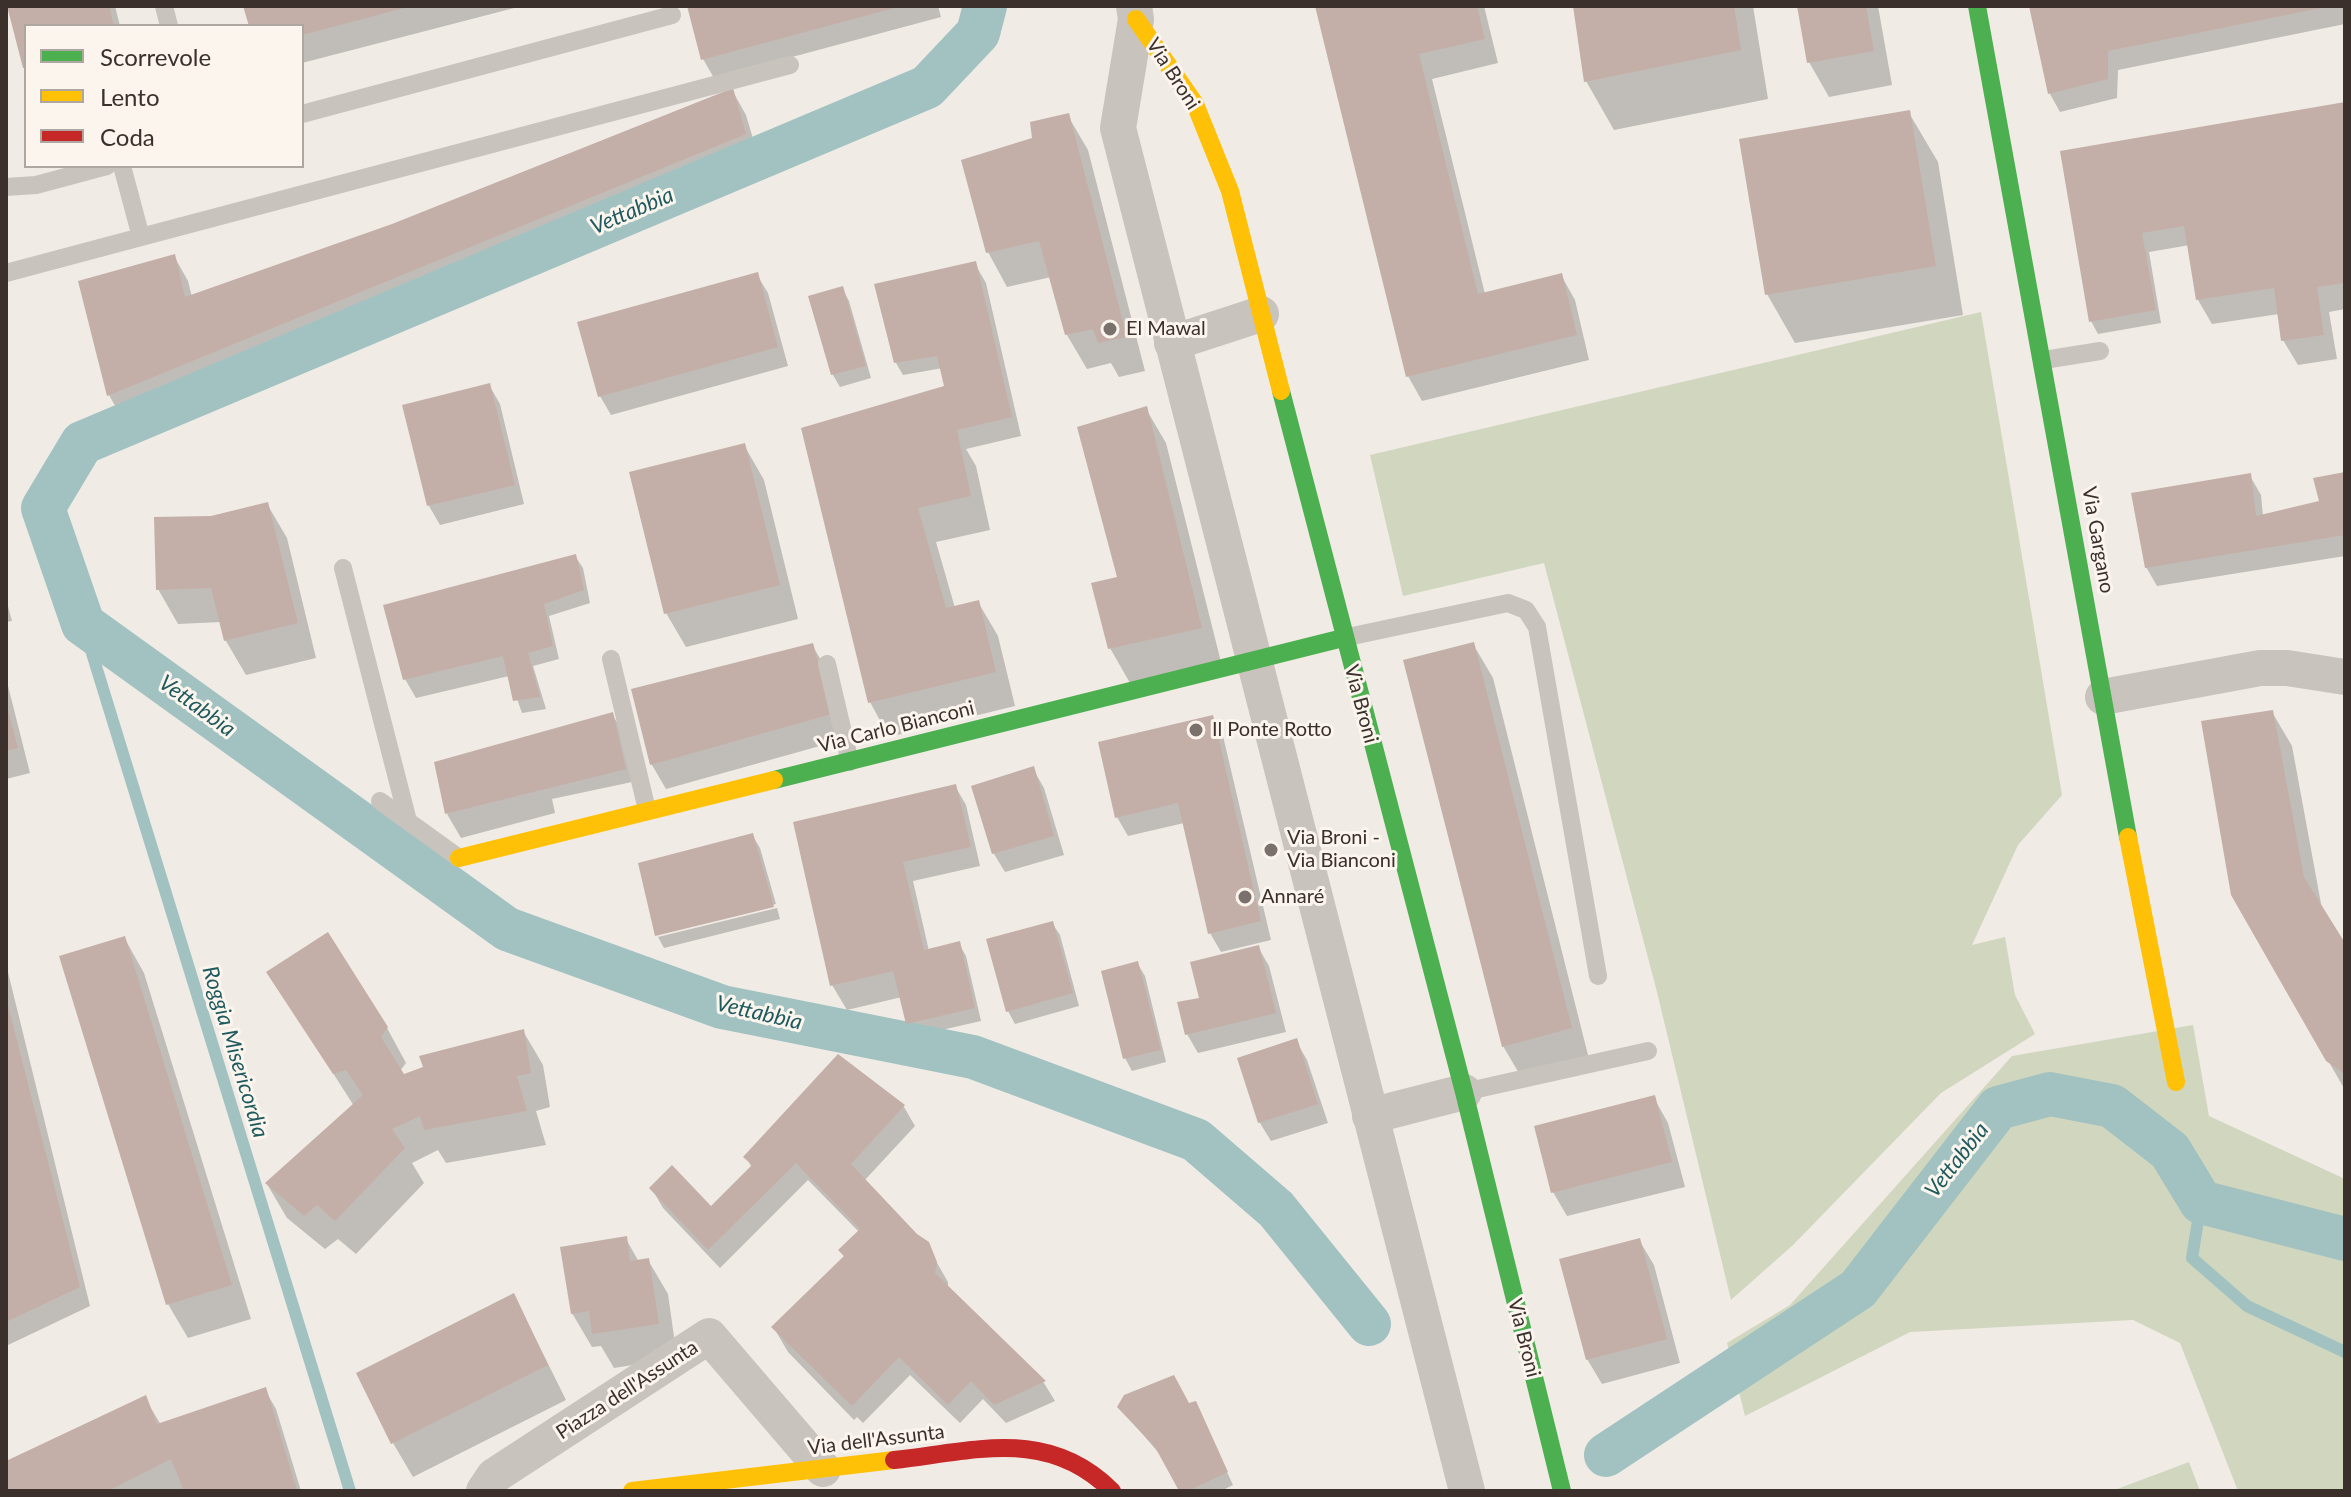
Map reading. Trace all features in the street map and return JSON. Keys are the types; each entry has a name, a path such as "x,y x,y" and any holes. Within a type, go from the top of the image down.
{"street":[{"name":"Via Gargano","path":"1977,6 2176,1082"},
{"name":"Via Broni","path":"1135,12 1195,104 1230,191 1343,638 1464,1092 1562,1491"},
{"name":"Via Broni","path":"1135,12 1117,122 1467,1491"},
{"path":"1172,343 1261,314"},
{"name":"Via Carlo Bianconi","path":"459,858 1343,638"},
{"path":"2103,697 2260,668 2287,668 2345,677"},
{"path":"1370,1116 1464,1092"},
{"name":"Piazza dell'Assunta","path":"484,1491 494,1476 709,1336 823,1469"},
{"name":"Via dell'Assunta","path":"632,1491 1029,1447 1052,1449 1077,1459 1112,1491"}],"lane":[{"path":"304,113 672,15"},
{"path":"6,273 790,65"},
{"path":"6,187 36,185 100,168"},
{"path":"123,168 141,237"},
{"path":"2044,360 2100,351"},
{"path":"343,568 408,821"},
{"path":"1343,638 1508,603 1526,610 1537,627 1598,976"},
{"path":"611,659 647,810"},
{"path":"827,664 850,762"},
{"path":"380,801 459,858"},
{"path":"1464,1092 1648,1051"}],"green space":[{"path":"1981,312 2062,795 2018,845 1972,945 2005,937 2015,995 2035,1034 1941,1093 1793,1245 1731,1300 1657,992 1544,563 1403,596 1370,455"},
{"path":"2193,1025 2209,1116 2345,1179 2345,1491 2238,1491 2180,1343 2133,1320 1910,1332 1745,1416 1727,1343 1790,1305 2012,1056"},
{"path":"2189,1462 2200,1491 2112,1491"}],"building":[{"path":"7,6 109,6 114,24 24,24 23,68"},
{"path":"243,6 408,6 304,34 304,24 248,24"},
{"path":"687,6 898,6 898,7 701,60"},
{"path":"1315,6 1477,6 1485,39 1419,54 1478,294 1562,273 1577,335 1406,377"},
{"path":"1573,6 1734,6 1741,50 1584,82"},
{"path":"1797,6 1866,6 1874,51 1807,63"},
{"path":"2029,6 2326,7 2108,51 2108,79 2048,94"},
{"path":"733,88 746,134 107,396 78,281 175,254 185,297 392,224"},
{"path":"2345,102 2345,283 2317,287 2324,335 2281,341 2274,288 2196,300 2184,226 2142,233 2156,310 2089,322 2060,151"},
{"path":"1910,110 1936,266 1765,295 1739,139"},
{"path":"1069,113 1127,337 1098,343 1093,329 1065,335 1039,241 986,253 961,160 1032,138 1030,122"},
{"path":"976,261 1012,417 957,430 971,496 918,508 946,608 979,600 996,672 868,703 801,428 944,386 937,356 894,363 874,284"},
{"path":"758,272 778,347 598,397 577,322"},
{"path":"843,286 866,366 831,375 808,296"},
{"path":"490,383 515,485 427,506 402,405"},
{"path":"1147,406 1202,628 1108,649 1091,583 1117,577 1077,427"},
{"path":"745,443 780,585 664,614 629,472"},
{"path":"2345,472 2345,535 2145,568 2131,493 2251,473 2256,516 2319,501 2313,478"},
{"path":"268,502 298,623 224,641 211,588 156,590 154,517 211,516"},
{"path":"576,554 584,590 544,604 553,646 528,653 540,697 513,701 503,656 403,680 383,605"},
{"path":"1474,642 1572,1028 1502,1047 1403,660"},
{"path":"813,643 832,714 650,765 631,689"},
{"path":"6,708 18,748 6,751"},
{"path":"2273,710 2304,877 2345,943 2345,1074 2326,1061 2231,895 2201,721"},
{"path":"613,712 626,769 445,814 434,762"},
{"path":"1213,715 1261,921 1208,934 1178,803 1115,818 1098,742"},
{"path":"1034,766 1054,836 992,854 971,786"},
{"path":"956,784 971,847 903,862 924,950 960,941 975,1008 906,1024 893,971 830,986 793,822"},
{"path":"753,833 774,907 655,936 638,863"},
{"path":"1053,921 1073,993 1006,1012 986,939"},
{"path":"328,932 388,1027 381,1037 404,1074 423,1067 419,1056 524,1029 531,1073 517,1076 527,1111 424,1130 420,1116 392,1129 405,1148 335,1221 317,1205 304,1216 265,1183 363,1095 346,1070 333,1074 266,972"},
{"path":"125,936 232,1285 166,1305 59,956"},
{"path":"1259,945 1276,1013 1185,1035 1177,1002 1199,998 1190,962"},
{"path":"1138,961 1161,1050 1123,1059 1101,971"},
{"path":"6,998 80,1287 6,1322"},
{"path":"1297,1038 1318,1104 1258,1123 1237,1058"},
{"path":"838,1054 905,1105 851,1164 917,1234 929,1242 937,1262 935,1273 1046,1381 994,1405 971,1381 948,1405 899,1357 852,1406 771,1327 844,1256 838,1250 860,1229 796,1163 708,1250 649,1188 672,1165 711,1206 752,1165 743,1157"},
{"path":"1655,1095 1672,1162 1551,1193 1534,1126"},
{"path":"627,1236 630,1261 649,1258 659,1324 592,1334 589,1311 571,1314 560,1247"},
{"path":"1640,1238 1667,1339 1586,1360 1559,1259"},
{"path":"514,1293 548,1365 391,1444 356,1373"},
{"path":"1174,1375 1189,1403 1196,1401 1228,1472 1188,1491 1179,1491 1155,1447 1117,1407 1124,1395"},
{"path":"266,1387 297,1491 184,1491 171,1459 108,1491 6,1491 6,1461 146,1395 157,1424"}],"waterway":[{"name":"Vettabbia","path":"985,6 978,33 927,87 82,443 43,508 83,624 507,929 722,1007 973,1057 1196,1140 1276,1209 1369,1324"},
{"name":"Roggia Misericordia","path":"83,624 350,1491"},
{"name":"Vettabbia","path":"1606,1455 1858,1289 1998,1108 2050,1094 2112,1106 2170,1151 2201,1202 2345,1239"},
{"path":"2201,1202 2192,1258 2247,1306 2345,1352"}],"traffic: fast":[{"path":"1977,6 2128,837"},
{"path":"1281,391 1464,1092 1562,1491"},
{"path":"774,780 1343,638"}],"traffic: slow":[{"path":"1136,19 1195,104 1230,191 1281,391"},
{"path":"459,858 774,780"},
{"path":"2128,837 2176,1082"},
{"path":"632,1491 894,1460"}],"traffic: jam":[{"path":"894,1460 982,1449 1036,1451 1062,1458 1088,1471 1112,1491"}],"place":[{"name":"El Mawal","path":"1110,329"},
{"name":"Il Ponte Rotto","path":"1196,730"},
{"name":"Via Broni - Via Bianconi","path":"1271,850"},
{"name":"Annaré","path":"1245,897"}]}
